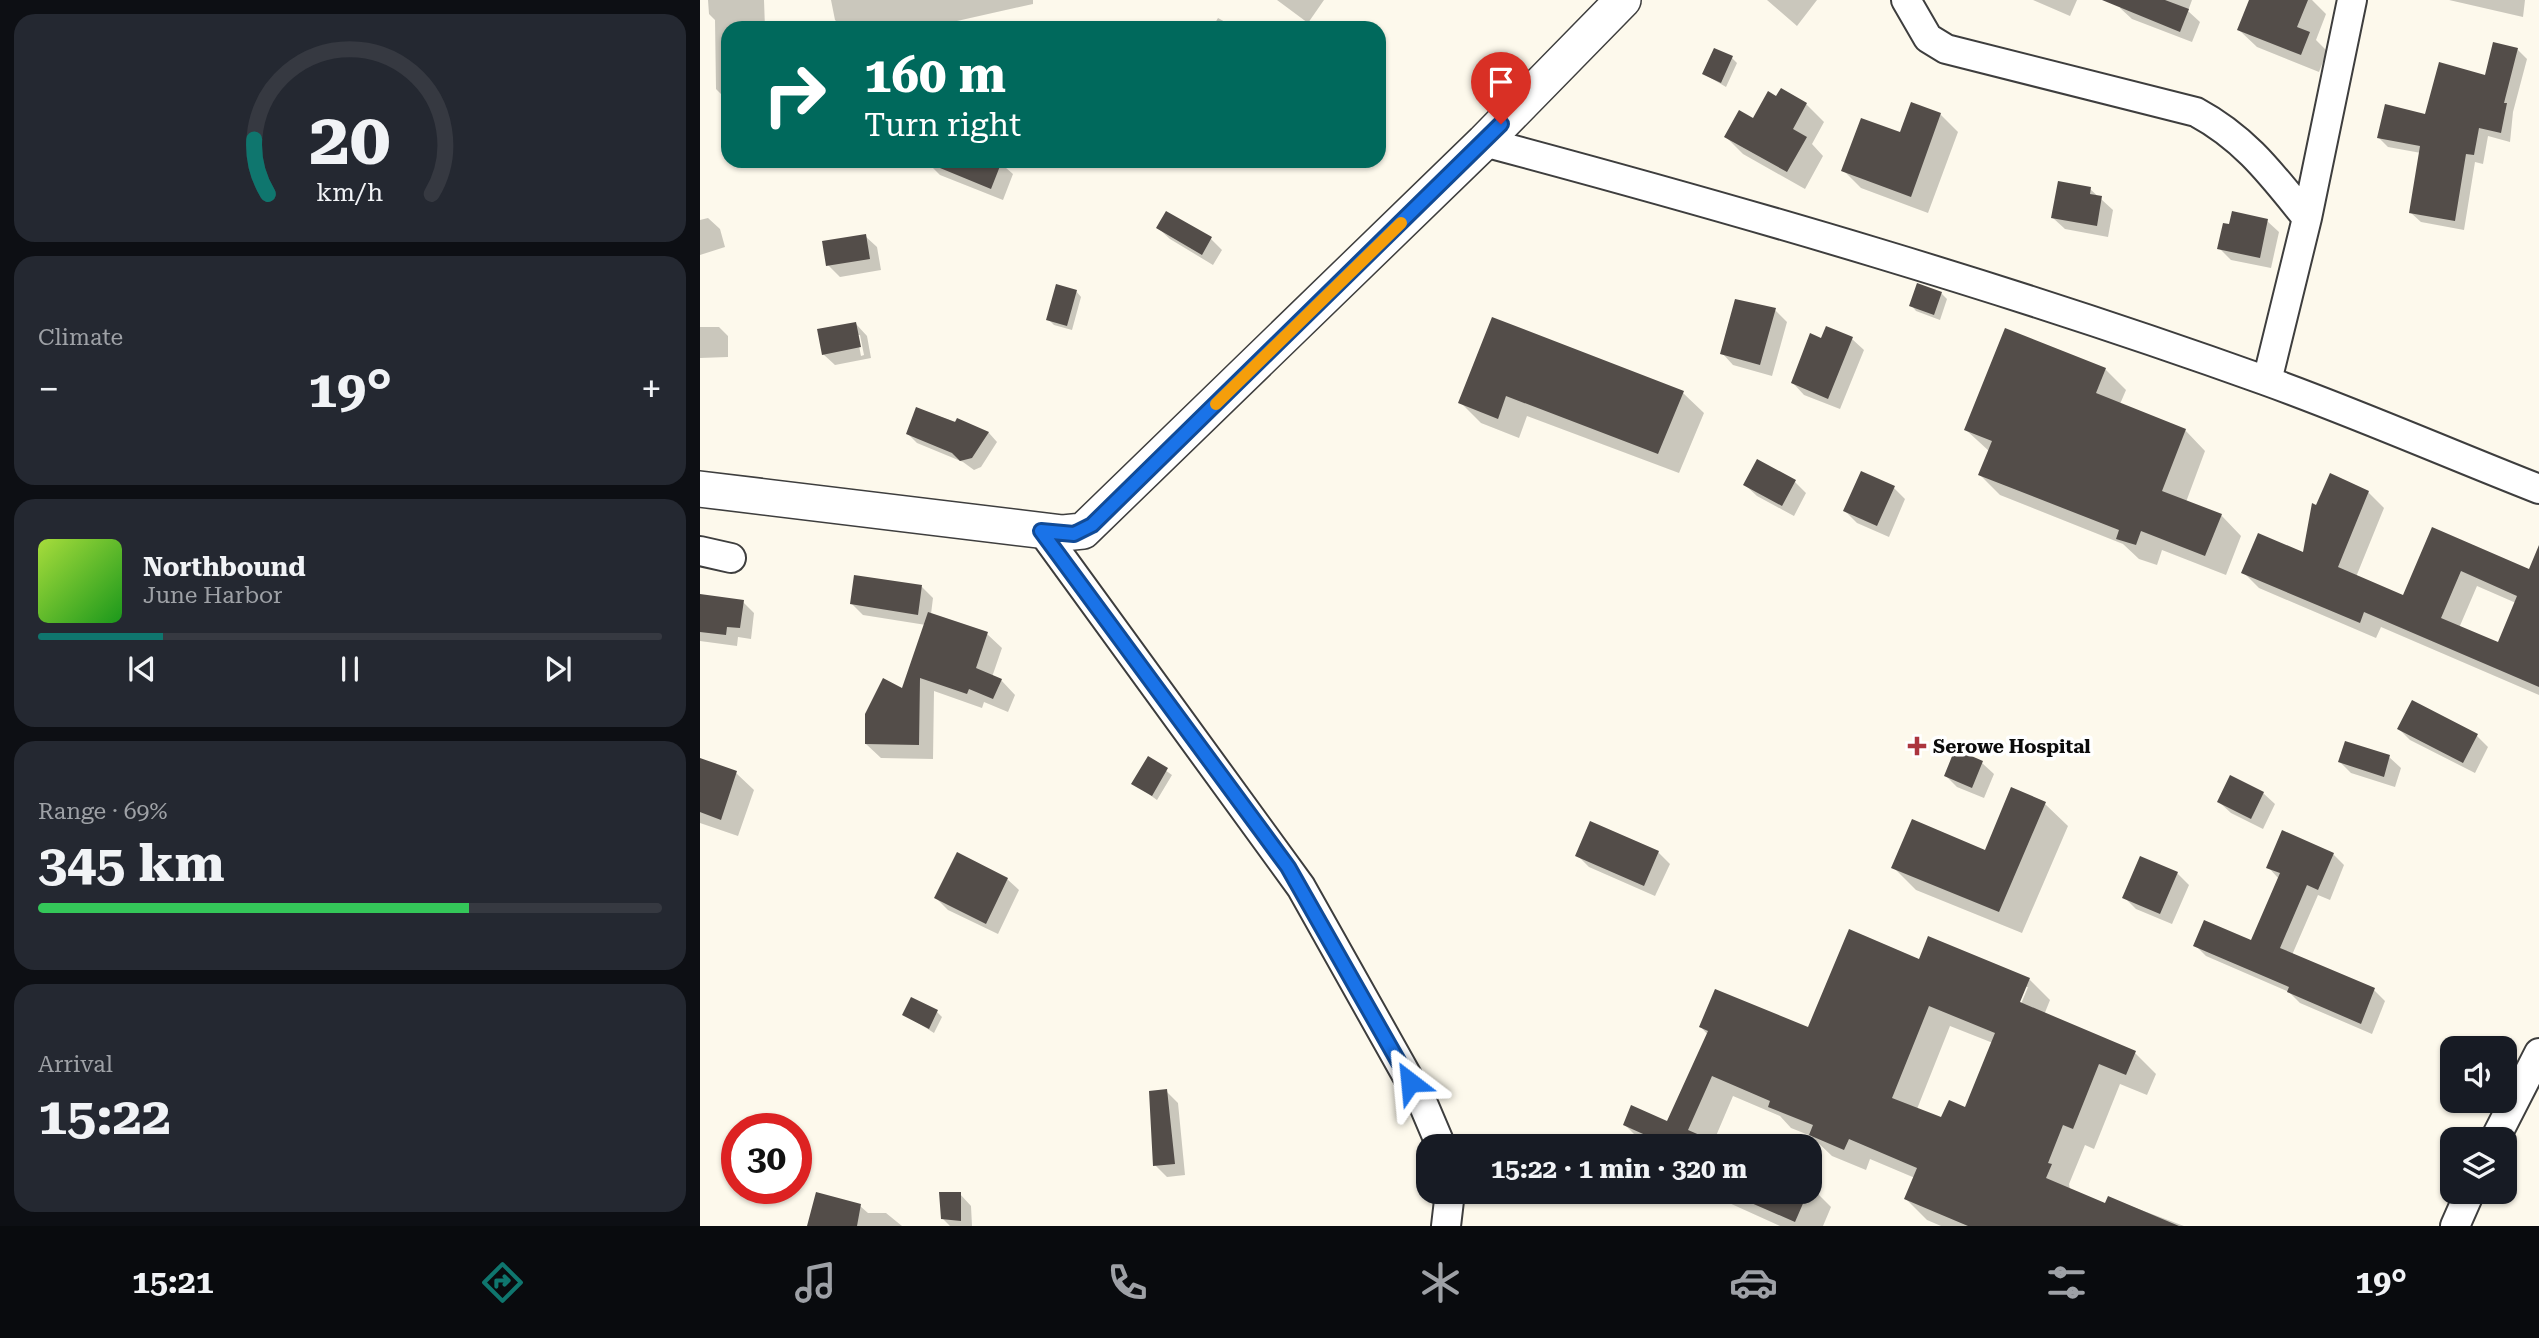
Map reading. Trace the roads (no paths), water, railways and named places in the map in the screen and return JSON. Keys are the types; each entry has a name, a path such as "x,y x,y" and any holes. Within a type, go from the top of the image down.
{"street":[{"path":"700,489 1041,531 1074,534 1092,525 1484,142 1623,0"},
{"path":"1906,0 1928,38 1946,48 2196,112 2226,128 2252,150 2306,218"},
{"path":"2267,381 2306,218 2352,0"},
{"path":"1484,142 1731,208 2169,347 2267,381 2539,489"},
{"path":"1041,531 1301,887 1424,1106 1436,1134"},
{"path":"700,551 731,558"},
{"path":"2501,1127 2539,1053"},
{"path":"1446,1226 1449,1204"},
{"path":"2455,1226 2465,1204"}],"place":[{"name":"Serowe Hospital","path":"1917,746"}]}
